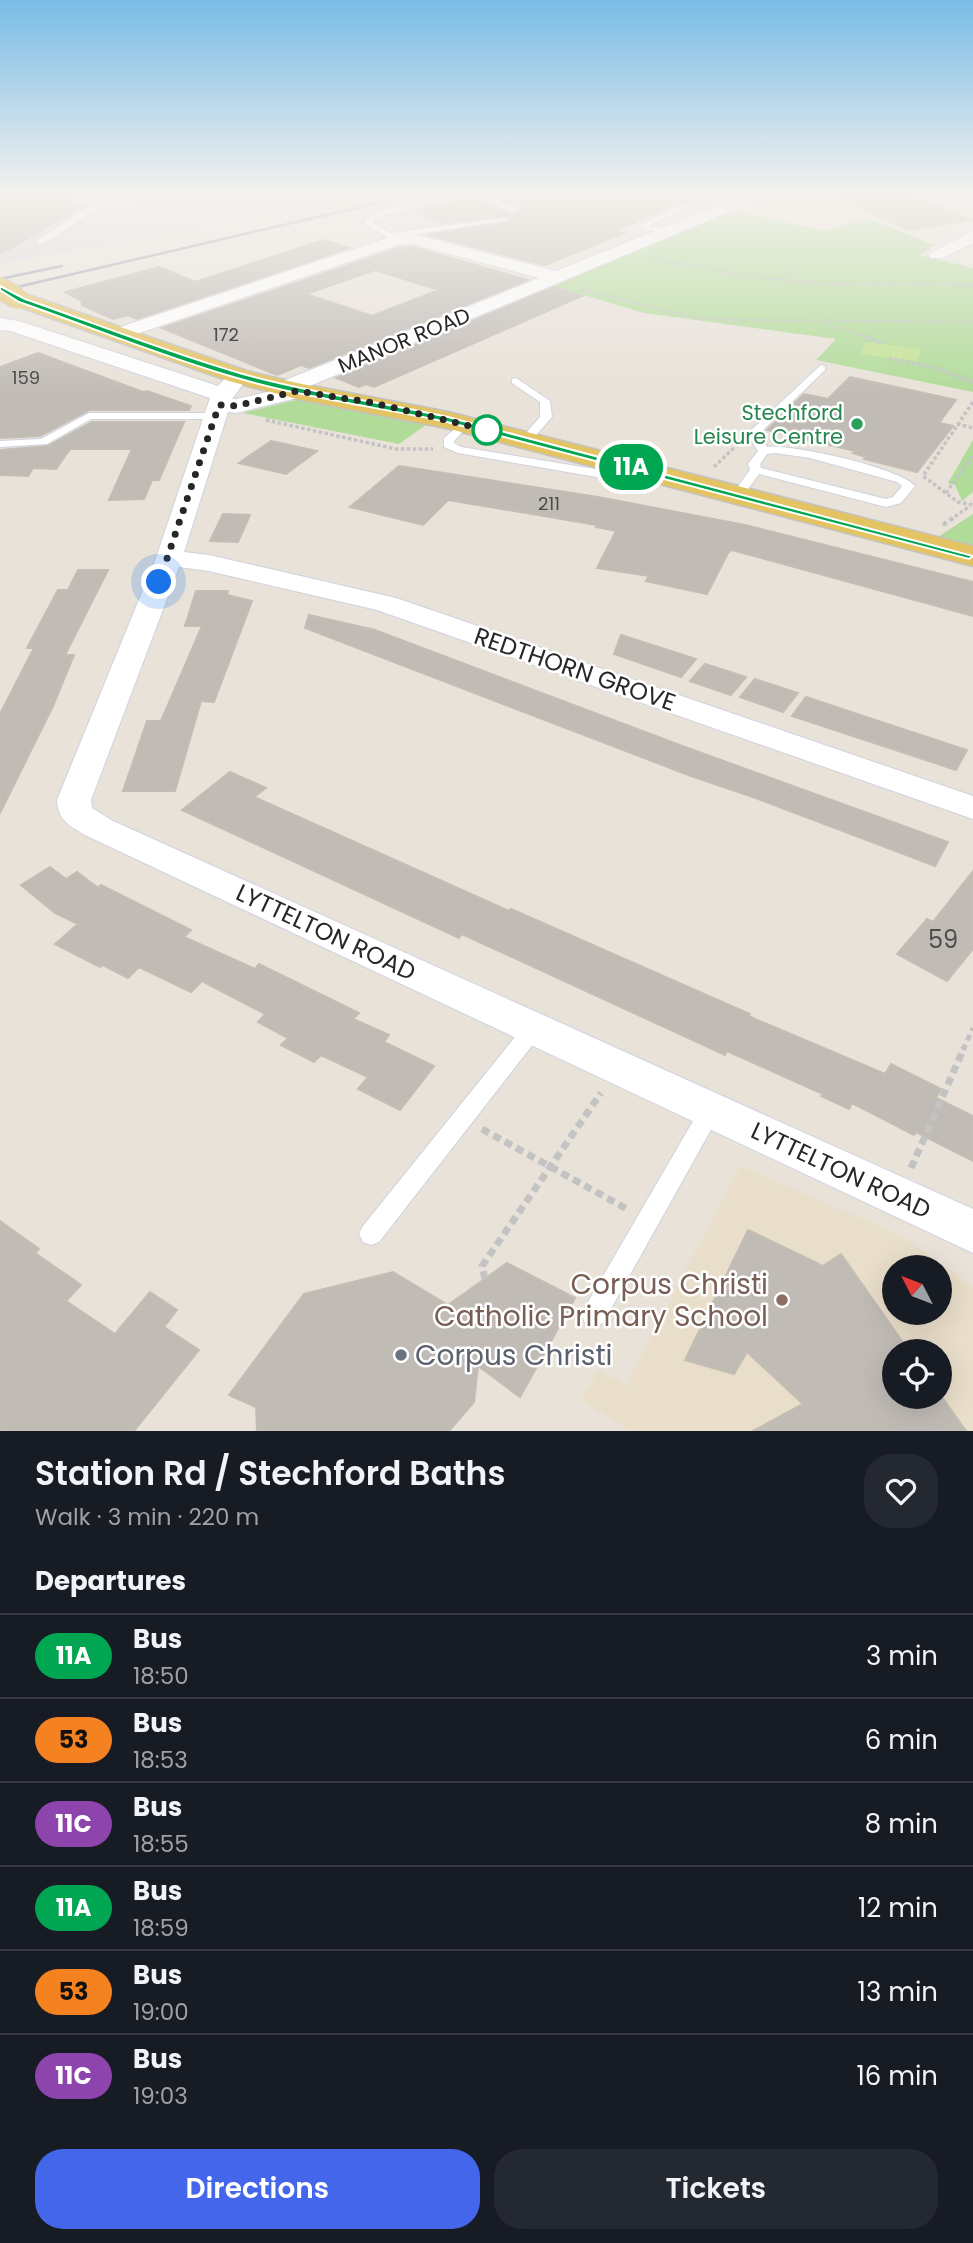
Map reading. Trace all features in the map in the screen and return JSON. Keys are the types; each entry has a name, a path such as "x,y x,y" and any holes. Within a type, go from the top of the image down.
{"main road":[{"path":"10,299 118,334 226,399 291,390 374,403 461,437 526,440 973,556"}],"street":[{"path":"118,334 322,263"},
{"path":"496,263 552,279"},
{"name":"MANOR ROAD","path":"291,390 590,263"},
{"path":"0,324 12,325 226,399"},
{"name":"LYTTELTON ROAD","path":"226,399 169,558 74,800 75,813 99,828 973,1232"},
{"name":"REDTHORN GROVE","path":"169,558 209,563 386,604 973,808"}],"lane":[{"path":"764,452 753,434 821,368"},
{"path":"516,381 545,401 546,417 526,440"},
{"path":"0,444 43,442 89,416 226,399"},
{"path":"461,437 602,474 626,466"},
{"path":"792,451 901,480 909,486 897,500 887,503 756,470 754,464 764,452 792,451"},
{"path":"737,496 756,470"},
{"path":"372,1234 534,1028"},
{"path":"594,1315 711,1110"}],"path":[{"path":"676,263 787,281 870,286 973,285"},
{"path":"787,281 796,269"},
{"path":"552,279 686,316 817,322 973,322"},
{"path":"817,322 855,331 884,344"},
{"path":"889,358 932,367 973,382"},
{"path":"226,399 242,415 396,449 461,437"},
{"path":"973,402 923,476 958,502 973,505"},
{"path":"957,424 973,428"},
{"path":"946,493 973,456"},
{"path":"898,1196 973,1028"},
{"path":"485,1279 482,1266 619,1068"},
{"path":"462,1119 647,1220"}],"shaded area":[{"name":"Corpus Christi Catholic Primary School","path":"740,1166 902,1236 928,1255 882,1255 882,1325 952,1325 952,1272 973,1287 973,1431 630,1431 581,1400 599,1370 626,1385"}],"green space":[{"path":"609,263 952,263 973,268 973,392 816,360 836,339 644,313 554,286"},
{"path":"865,342 921,349 917,362 860,354"},
{"path":"296,400 317,400 430,422 399,444 243,413"},
{"path":"973,440 973,492 962,501 955,485 948,483"},
{"path":"973,514 973,546 938,537"}],"building":[{"path":"254,263 305,263 137,319 128,315 113,319 82,305 82,301 65,292 159,267 195,282"},
{"path":"355,263 468,263 528,280 309,368 301,365 277,375 162,328","holes":["375,270 439,290 372,316 306,294"]},
{"path":"554,287 582,296 374,387 366,384 359,387 336,378"},
{"path":"38,353 143,392 191,406 189,410 89,410 40,436 0,438 0,367"},
{"name":"Stechford Leisure Centre","path":"850,377 956,400 939,423 953,426 917,472 864,459 866,457 853,453 855,451 767,430 804,394 828,399"},
{"path":"92,422 184,422 159,480 152,480 144,499 109,500 132,449 70,449 56,469 33,468 28,476 0,475 0,450 48,446"},
{"path":"271,441 317,451 286,474 239,463"},
{"path":"399,466 598,497 745,525 973,582 973,616 732,550 707,594 646,581 649,576 597,568 616,531 596,527 597,525 448,500 423,525 350,507"},
{"path":"223,514 250,515 238,542 210,541"},
{"path":"78,570 108,570 65,655 74,655 53,706 0,813 0,714 34,648 27,648 58,590 68,590"},
{"path":"196,591 228,591 227,595 252,601 214,702 201,701 175,791 123,791 147,721 161,721 202,626 185,626"},
{"path":"309,615 375,630 685,747 948,842 935,866 305,628"},
{"path":"621,635 696,659 681,677 614,654"},
{"path":"705,664 746,677 731,695 690,681"},
{"path":"755,679 798,693 783,712 740,697"},
{"path":"806,697 967,750 956,770 792,716"},
{"path":"230,772 266,788 254,797 509,911 511,909 750,1014 748,1016 885,1074 891,1064 941,1089 936,1098 973,1116 973,1161 852,1103 849,1109 821,1096 823,1094 727,1051 725,1055 462,934 459,938 182,810"},
{"path":"50,867 66,879 77,872 98,888 101,885 191,930 184,937 255,969 259,964 359,1013 353,1019 389,1035 384,1042 434,1066 400,1110 358,1089 368,1077 321,1055 314,1062 281,1045 288,1038 258,1022 265,1014 202,981 191,992 139,967 128,978 55,944 78,924 55,913 21,885"},
{"path":"973,871 973,949 947,981 897,954 927,919 933,922"},
{"path":"0,1221 39,1249 35,1253 81,1285 66,1301 115,1334 150,1292 177,1310 164,1327 199,1350 134,1431 0,1431"},
{"path":"748,1230 823,1266 841,1254 882,1312 882,1325 891,1325 901,1339 882,1339 882,1409 950,1409 966,1431 753,1431 803,1404 747,1352 734,1374 685,1360"},
{"name":"Corpus Christi","path":"507,1263 575,1298 520,1397 478,1366 474,1402 449,1431 257,1431 256,1407 229,1395 304,1294 393,1272 448,1305"}],"railway":[{"path":"0,291 121,263"},
{"path":"0,279 62,266"}],"bus line":[{"name":"11A","path":"0,288 22,300 238,376 297,391 374,403 448,420 973,556"}],"place":[{"name":"Stechford Leisure Centre","path":"857,424"},
{"name":"Corpus Christi Catholic Primary School","path":"782,1300"},
{"name":"Corpus Christi","path":"401,1355"}],"route":[{"path":"159,582 219,405 236,406 297,391 374,403 487,430"}]}
